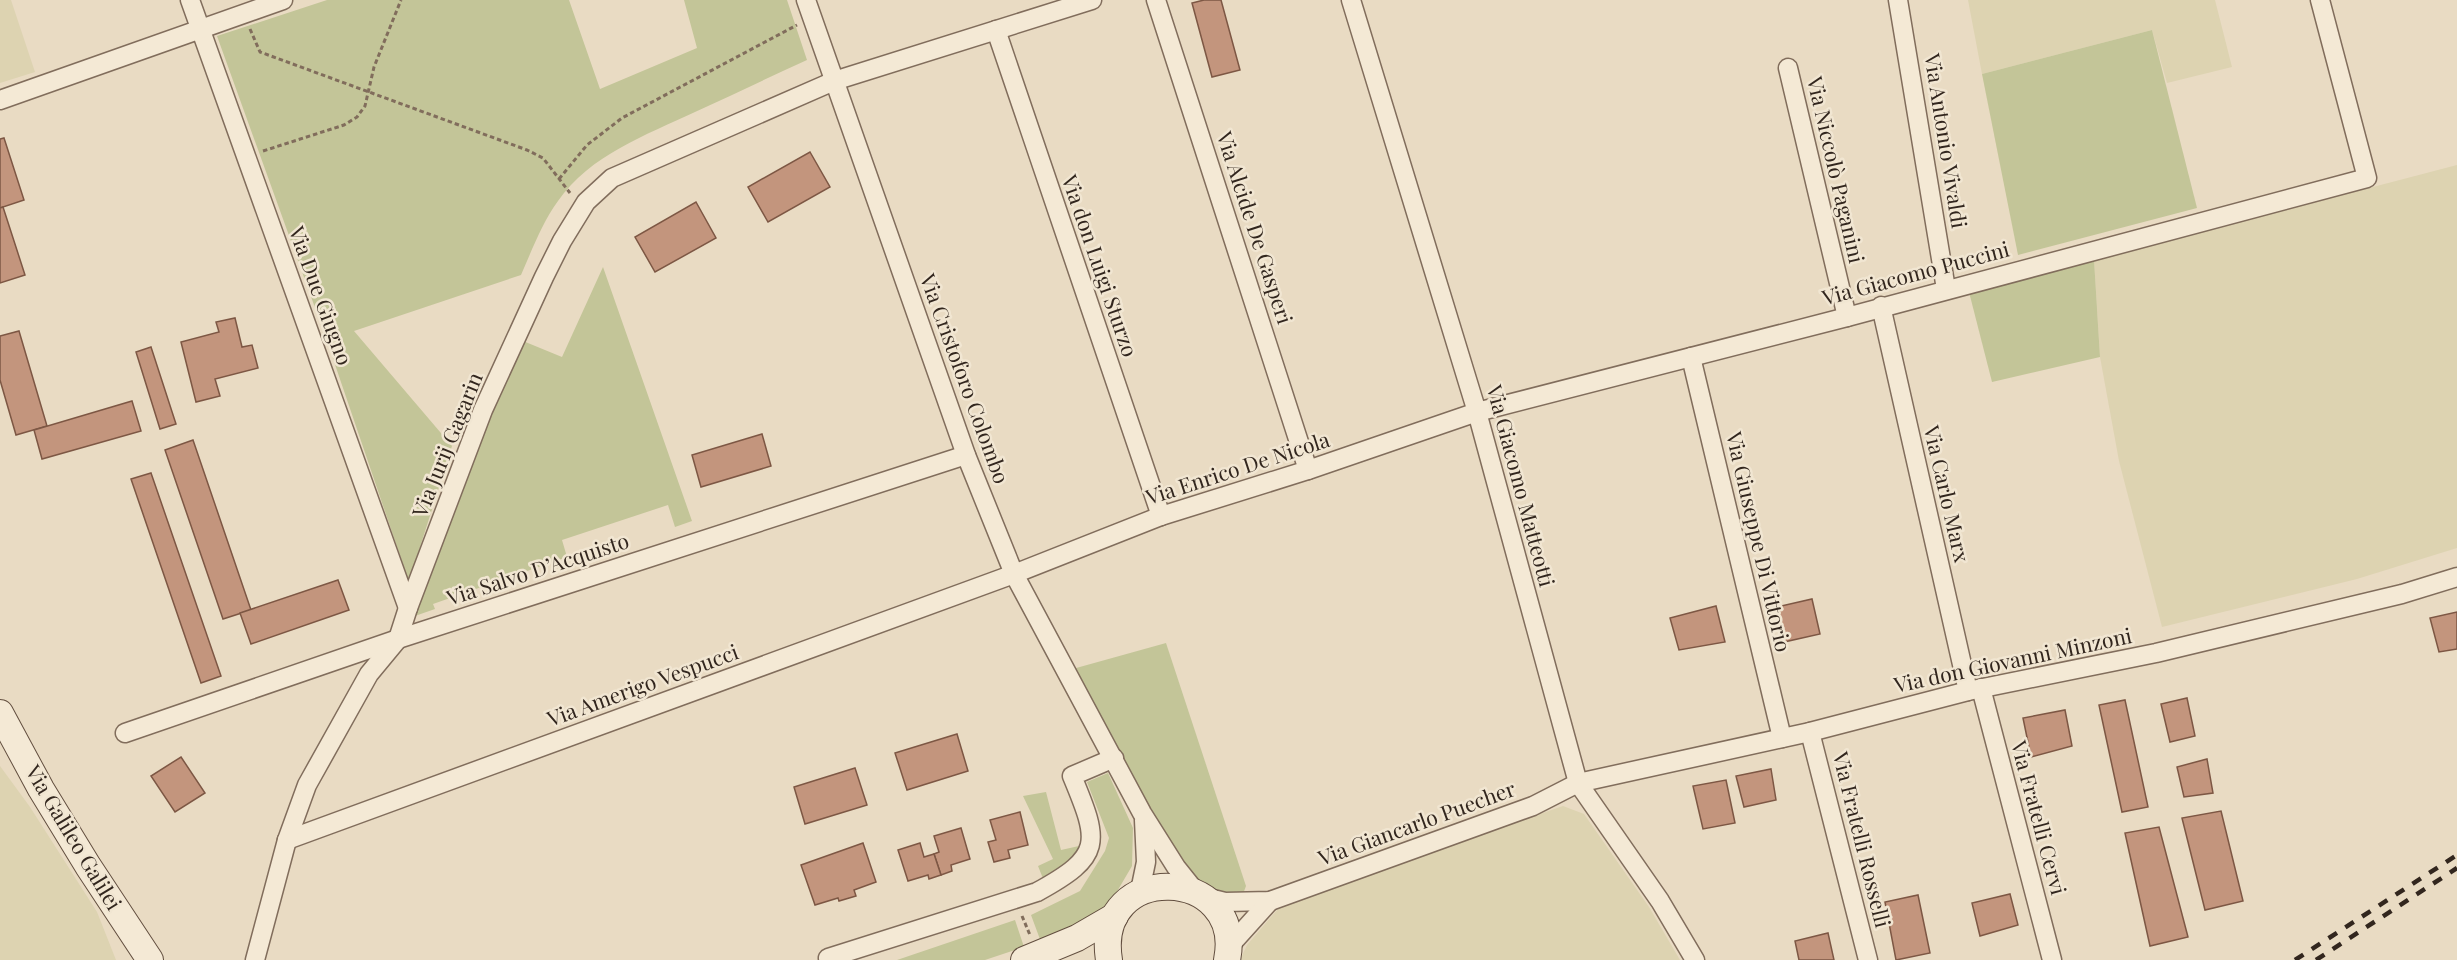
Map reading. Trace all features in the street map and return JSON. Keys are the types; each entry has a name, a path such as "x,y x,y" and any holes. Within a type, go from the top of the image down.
{"street":[{"name":"Via Due Giugno","path":"190,0 408,608"},
{"path":"0,99 284,0"},
{"name":"Via Jurij Gagarin","path":"255,960 297,808 312,774 369,674 398,639 483,410 548,268 586,202 612,178 834,81 1092,0"},
{"name":"Via Alcide De Gasperi","path":"1156,0 1308,470"},
{"name":"Via Giacomo Matteotti","path":"1351,0 1477,412 1578,783 1660,901 1695,960"},
{"name":"Via Antonio Vivaldi","path":"1898,0 1946,289"},
{"name":"Via Giacomo Puccini","path":"1477,412 2367,178 2320,0"},
{"name":"Via Cristoforo Colombo","path":"809,8 966,455 1014,574 1142,813 1176,867 1200,895"},
{"name":"Via don Luigi Sturzo","path":"996,30 1161,516"},
{"name":"Via Niccolò Paganini","path":"1788,68 1847,316"},
{"name":"Via Carlo Marx","path":"1881,306 1974,689"},
{"name":"Via Giuseppe Di Vittorio","path":"1690,357 1782,738"},
{"name":"Via Enrico De Nicola","path":"1014,574 1161,516 1308,470 1477,412"},
{"name":"Via Salvo D’Acquisto","path":"125,733 398,639 966,455"},
{"name":"Via Amerigo Vespucci","path":"287,840 1014,574"},
{"name":"Via don Giovanni Minzoni","path":"1578,783 1810,732 1974,689 2156,653 2402,594 2457,577"},
{"name":"Via Fratelli Cervi","path":"1974,689 2052,960"},
{"name":"Via Galileo Galilei","path":"0,713 47,798 144,955"},
{"name":"Via Fratelli Rosselli","path":"1810,732 1868,960"},
{"path":"828,958 1036,892 1068,875 1085,858 1092,841 1089,820 1072,776 1114,758"},
{"name":"Via Giancarlo Puecher","path":"1200,895 1225,902 1270,901 1533,806 1578,783"},
{"name":"Via Cristoforo Colombo","path":"1140,891 1146,862 1142,813"},
{"path":"1024,960 1077,938 1114,916 1140,891 1159,886 1178,886 1200,895 1218,912 1227,931 1227,956"},
{"name":"Via Giancarlo Puecher","path":"1227,956 1234,941 1270,901"},
{"path":"1109,960 1107,948 1114,916"},
{"path":"1037,960 1063,956 1072,960"}],"path":[{"path":"246,156 344,125 357,117 365,106 374,67 401,0"},
{"path":"559,179 587,145 622,118 809,8"},
{"path":"244,13 261,52 527,150 543,158 572,194 586,202"}],"shaded area":[{"path":"0,0 11,0 35,72 0,83"},
{"path":"1968,0 2215,0 2232,67 2167,83 2152,30 1982,74"},
{"path":"2457,165 2457,548 2357,579 2162,627 2119,461 2100,357 2094,260"},
{"path":"0,766 30,807 97,912 116,960 0,960"},
{"path":"1563,806 1584,814 1649,907 1680,960 1240,960 1247,945 1283,903"}],"green space":[{"path":"327,0 569,0 600,89 697,48 684,0 787,0 807,60 639,138 586,171 571,185 552,209 521,275 354,331 452,446 409,582 327,341 217,36"},
{"path":"2152,30 2197,208 2018,255 1982,74"},
{"path":"2094,260 2100,357 1992,382 1969,292"},
{"path":"603,267 692,521 675,527 668,505 562,540 567,557 433,604 435,609 412,617 489,415 523,341 562,357"},
{"path":"1166,643 1246,886 1243,894 1220,897 1202,888 1176,861 1069,670"},
{"path":"1108,773 1133,828 1132,866 1112,900 1086,923 1041,942 1031,915 1080,891 1105,851 1109,838 1087,782"},
{"path":"1046,792 1061,850 1079,846 1074,859 1044,881 1038,866 1053,859 1023,796"},
{"path":"1015,920 1024,947 985,960 897,960"}],"building":[{"path":"1221,0 1240,70 1212,77 1192,3"},
{"path":"4,138 24,200 0,208 0,139"},
{"path":"810,152 830,187 768,222 748,187"},
{"path":"696,202 716,238 655,272 635,237"},
{"path":"3,207 25,275 0,283 0,208"},
{"path":"235,318 242,347 252,345 258,368 215,379 220,396 196,402 181,342 219,332 216,322"},
{"path":"19,331 47,426 16,435 0,380 0,336"},
{"path":"151,347 176,424 160,429 136,352"},
{"path":"132,401 141,431 42,459 34,430"},
{"path":"762,434 771,466 701,487 692,455"},
{"path":"193,440 251,610 223,619 165,450"},
{"path":"151,473 221,676 201,683 131,479"},
{"path":"338,580 349,610 251,644 240,613"},
{"path":"1812,599 1820,634 1784,642 1777,607"},
{"path":"1716,606 1725,642 1679,650 1670,618"},
{"path":"2457,612 2457,649 2439,652 2430,618"},
{"path":"2187,698 2195,736 2170,742 2161,704"},
{"path":"2125,700 2148,807 2122,812 2099,705"},
{"path":"2065,710 2072,746 2031,757 2023,718"},
{"path":"957,734 968,771 907,790 895,753"},
{"path":"181,757 205,793 175,812 151,776"},
{"path":"2207,759 2213,793 2184,797 2177,767"},
{"path":"855,768 867,805 805,824 794,787"},
{"path":"1771,769 1776,800 1744,807 1736,776"},
{"path":"1726,780 1735,823 1703,829 1693,786"},
{"path":"2221,811 2243,901 2205,910 2182,818"},
{"path":"1020,812 1028,845 1008,850 1010,858 994,862 988,842 996,840 990,820"},
{"path":"2159,827 2188,937 2150,946 2125,833"},
{"path":"961,828 970,859 951,865 952,871 941,875 934,854 939,852 934,836"},
{"path":"863,843 876,882 854,890 856,896 839,901 838,898 815,905 801,865"},
{"path":"920,843 924,857 934,854 941,875 929,879 928,875 908,881 898,850"},
{"path":"2010,894 2018,925 1980,936 1972,903"},
{"path":"1918,895 1930,953 1896,960 1885,902"},
{"path":"1828,933 1834,960 1799,960 1795,941"}],"railway":[{"path":"2295,960 2457,855"},
{"path":"2316,960 2457,868"}]}
